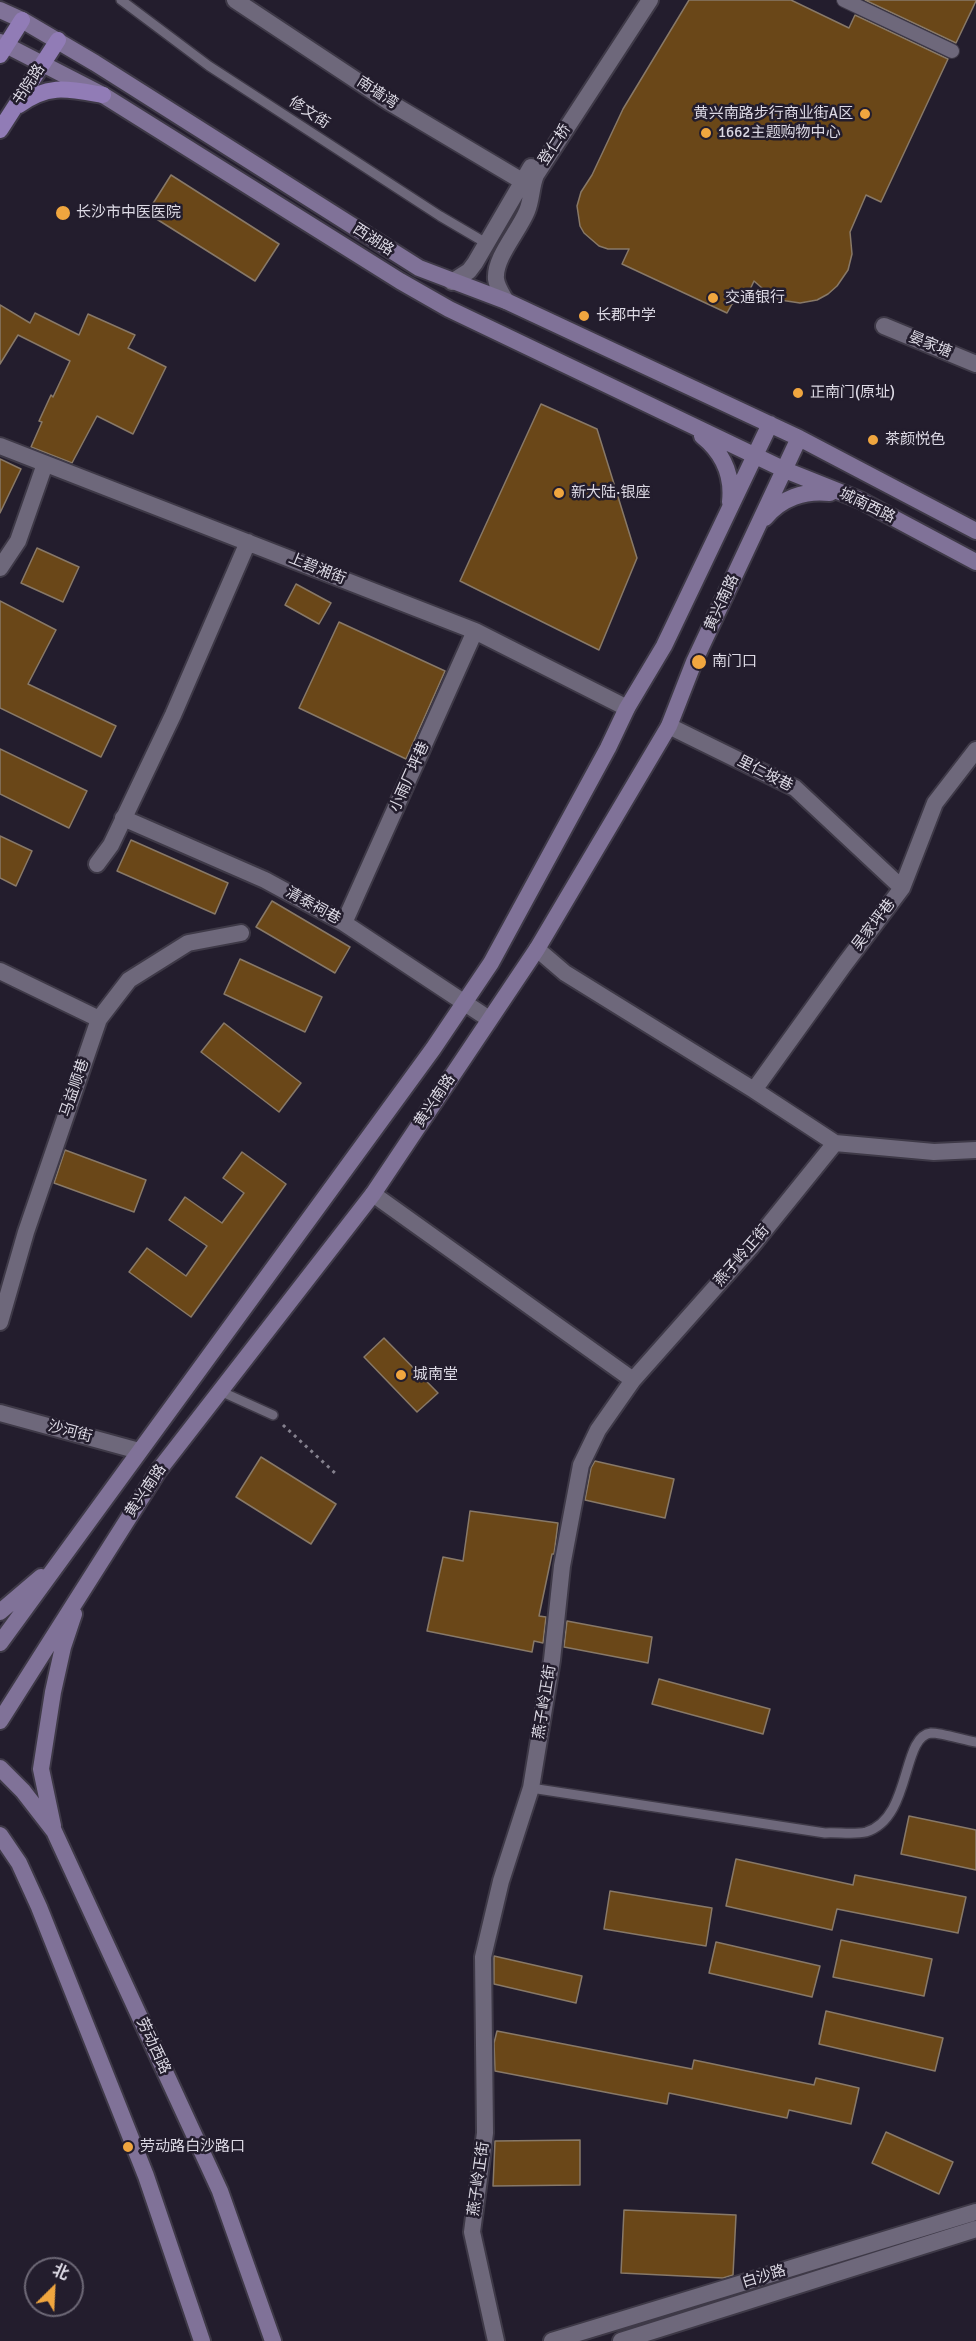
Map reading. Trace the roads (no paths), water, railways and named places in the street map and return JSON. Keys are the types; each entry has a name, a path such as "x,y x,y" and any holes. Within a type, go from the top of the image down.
{"main road":[{"name":"西湖路","path":"0,10 58,40 406,261 435,276 506,301 770,424"},
{"path":"2,47 22,20"},
{"name":"书院路","path":"0,130 58,40"},
{"name":"西湖路","path":"2,47 43,63 103,95 400,281 449,309 755,456"},
{"path":"10,114 26,100 48,90 60,88 103,95"},
{"path":"684,423 705,438 723,460 730,483 729,511"},
{"name":"城南西路","path":"770,424 976,531"},
{"name":"黄兴南路","path":"0,1643 426,1059 491,963 608,748 627,708 664,646 770,424"},
{"name":"黄兴南路","path":"0,1721 159,1470 373,1194 537,949 669,726 694,662 800,438"},
{"name":"城南西路","path":"755,456 860,500 976,562"},
{"path":"757,528 779,504 804,493 828,492 860,500"},
{"path":"0,1612 62,1559"},
{"path":"54,1831 41,1769 53,1692 63,1647 85,1585"},
{"name":"劳动西路","path":"0,1768 23,1791 54,1831 220,2191 274,2340"},
{"path":"0,1835 19,1863 44,1918 146,2176 202,2341"}],"street":[{"name":"南墙湾","path":"235,0 389,102 522,181"},
{"name":"登仁桥","path":"453,282 469,271 522,181 639,0"},
{"name":"登仁桥","path":"506,301 496,282 496,273 499,261 528,209 530,192 536,175 650,0"},
{"path":"844,0 952,51"},
{"name":"晏家塘","path":"884,326 976,364"},
{"name":"上碧湘街","path":"0,446 475,632 627,708"},
{"path":"0,568 18,541 45,464"},
{"path":"97,864 111,844 173,715 248,542"},
{"name":"小雨厂坪巷","path":"344,923 475,632"},
{"name":"里仁坡巷","path":"669,726 795,788 902,888"},
{"name":"吴家坪巷","path":"754,1090 902,888 935,803 976,750"},
{"name":"清泰祠巷","path":"123,818 265,880 344,923 489,1019"},
{"name":"马益顺巷","path":"0,1322 26,1232 99,1019 129,980 188,943 241,933"},
{"path":"537,949 565,974 836,1143 934,1152 976,1150"},
{"path":"0,971 99,1019"},
{"name":"燕子岭正街","path":"496,2341 472,2232 485,2133 483,1957 501,1881 531,1788 552,1660 562,1566 582,1465 598,1431 633,1380 751,1247 836,1143"},
{"path":"373,1194 633,1380"},
{"name":"沙河街","path":"0,1413 139,1451"},
{"name":"白沙路","path":"552,2341 976,2212"},
{"name":"白沙路","path":"621,2341 976,2229"}],"lane":[{"name":"修文街","path":"121,0 209,66 440,216 486,243"},
{"path":"220,1391 273,1415"},
{"path":"531,1788 825,1833 866,1832 887,1820 901,1793 911,1755 918,1739 930,1733 976,1742"}],"place":[{"name":"黄兴南路步行商业街A区","path":"865,114"},
{"name":"1662主题购物中心","path":"706,133"},
{"name":"长沙市中医医院","path":"63,213"},
{"name":"交通银行","path":"713,298"},
{"name":"长郡中学","path":"584,316"},
{"name":"正南门(原址)","path":"798,393"},
{"name":"茶颜悦色","path":"873,440"},
{"name":"新大陆·银座","path":"559,493"},
{"name":"南门口","path":"699,662"},
{"name":"城南堂","path":"401,1375"},
{"name":"劳动路白沙路口","path":"128,2147"}]}
